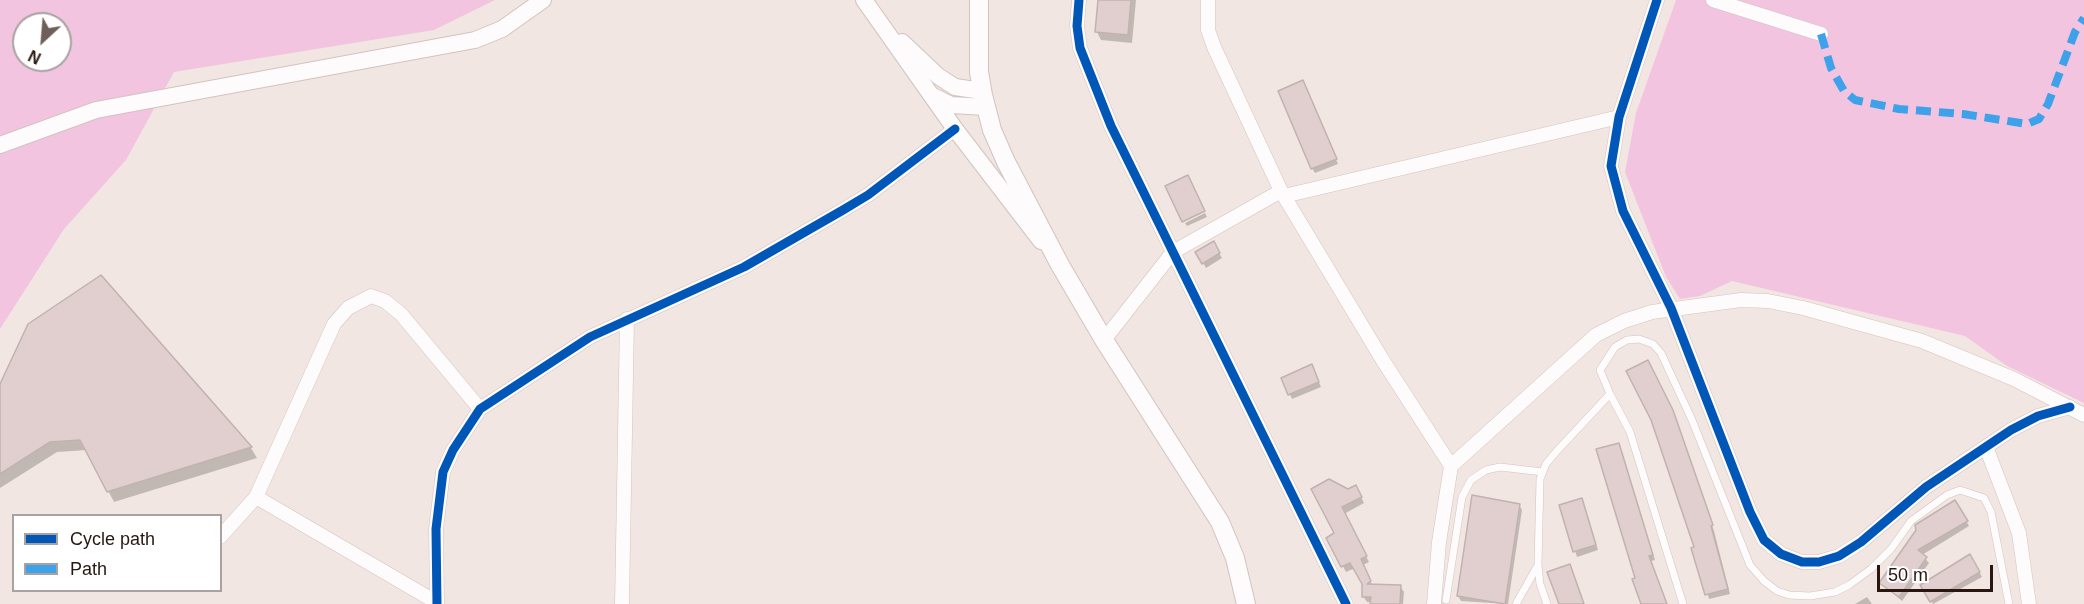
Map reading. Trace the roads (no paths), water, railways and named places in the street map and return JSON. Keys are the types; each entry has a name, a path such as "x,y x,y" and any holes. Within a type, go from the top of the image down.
{"main road":[{"path":"979,0 984,99 1006,162 1060,264 1104,340 1220,522 1235,558 1246,604"}],"street":[{"path":"0,145 96,110 475,40 502,29 543,0"},
{"path":"864,0 955,129 1060,264"},
{"path":"1079,0 1077,26 1080,48 1111,126 1346,604"},
{"path":"1208,0 1208,30 1214,47 1282,194 1451,466"},
{"path":"1657,0 1619,117 1611,166 1623,211 1671,308 1750,512 1764,540 1781,554 1802,562 1819,562 1839,556 1862,542 1926,487 1986,447 2038,416 2070,407"},
{"path":"1713,0 1821,34"},
{"path":"877,19 938,76 955,87 984,99"},
{"path":"931,95 951,105 984,99"},
{"path":"1104,340 1173,252 1282,194 1619,117"},
{"path":"436,603 436,530 443,472 453,450 480,409 590,337 744,267 868,195 955,129"},
{"path":"222,535 256,497 334,324 348,308 371,296 385,301 401,314 480,409"},
{"path":"1440,602 1439,543 1451,466 1596,335 1624,321 1671,308 1741,300 1768,301 1803,308 1922,341 2004,374 2084,415"},
{"path":"622,604 627,319"},
{"path":"1986,447 2019,533 2030,604"},
{"path":"256,497 436,603"}],"lane":[{"path":"1683,604 1630,432 1600,370 1615,347 1627,340 1639,339 1653,344 1661,353 1692,420 1750,565 1764,581 1777,591 1789,595 1810,596 1835,592 1849,585 1871,569 1891,549 1911,521 1940,499 1960,490 1984,498 1991,512 2009,604"},
{"path":"1547,604 1540,584 1538,565 1540,479 1556,452 1610,394"},
{"path":"1440,602 1462,497 1471,480 1486,470 1500,467 1543,472"},
{"path":"1516,604 1538,565"}]}
